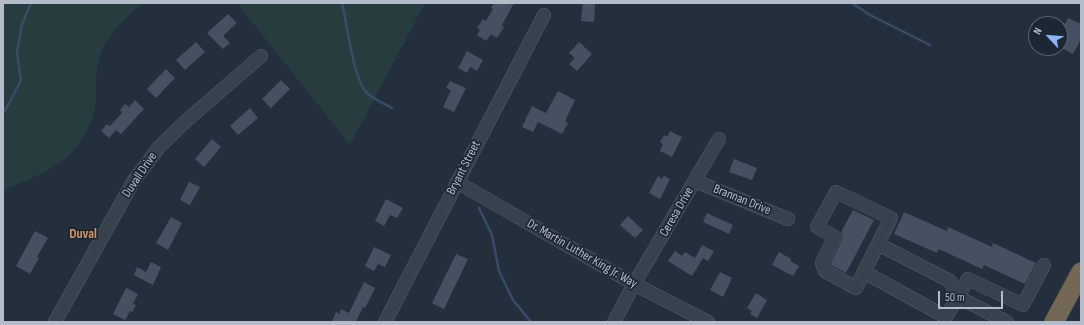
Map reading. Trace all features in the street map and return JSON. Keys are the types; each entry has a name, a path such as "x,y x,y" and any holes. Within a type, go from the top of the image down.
{"highway":[{"path":"1054,322 1081,272"}],"street":[{"name":"Bryant Street","path":"384,322 544,15"},
{"name":"Duvall Drive","path":"55,322 133,182 159,147 186,120 261,56"},
{"name":"Ceresa Drive","path":"614,322 634,284 719,139"},
{"name":"Brannan Drive","path":"695,181 788,219"},
{"name":"Dr. Martin Luther King Jr. Way","path":"457,182 634,284 708,322"},
{"path":"836,192 891,218 878,244 856,288 823,268 822,263 835,237 818,227 836,192"},
{"path":"878,244 950,281 958,297 993,319 1007,322"},
{"path":"864,272 946,317 968,278 1024,305 1044,265"}],"green space":[{"path":"3,3 143,3 117,28 106,42 102,50 97,71 94,114 80,143 69,155 54,166 3,191"},
{"path":"237,3 425,3 350,145"}],"building":[{"path":"494,3 514,3 502,25 504,27 497,38 491,34 486,41 477,35 480,30 477,28 483,19 486,21 493,9 491,8"},
{"path":"583,3 595,3 594,22 581,21"},
{"path":"228,14 237,23 223,36 230,43 223,49 207,33"},
{"path":"1068,18 1081,24 1081,39 1073,54 1068,51"},
{"path":"196,42 205,52 185,70 176,60"},
{"path":"579,42 592,54 577,71 569,64 575,58 569,53"},
{"path":"467,51 483,60 477,71 470,67 467,73 458,68"},
{"path":"166,69 175,78 156,98 147,89"},
{"path":"281,80 290,89 271,108 262,99"},
{"path":"450,81 466,88 454,112 443,107 451,90 446,88"},
{"path":"558,91 575,100 565,121 568,123 562,134 538,122 533,132 522,127 532,106 546,113"},
{"path":"135,100 144,109 121,134 116,130 109,138 101,131 107,124 110,126 122,113 120,110 125,104 129,107"},
{"path":"250,108 258,118 238,135 230,126"},
{"path":"670,131 682,137 672,157 660,151 663,144 660,142 664,135 667,137"},
{"path":"212,139 221,147 204,167 195,159"},
{"path":"734,159 757,168 752,180 729,172"},
{"path":"658,176 662,179 664,176 670,179 660,199 649,193"},
{"path":"189,182 200,187 190,205 180,200"},
{"path":"386,199 403,208 397,218 390,215 384,226 375,221"},
{"path":"853,210 874,220 846,273 831,265 831,263 842,240 843,236 841,232"},
{"path":"904,212 947,231 948,227 992,247 993,243 1036,263 1025,284 984,265 982,269 939,249 937,253 894,234"},
{"path":"707,213 733,225 729,234 703,222"},
{"path":"628,216 643,230 635,238 620,225"},
{"path":"171,217 182,223 168,250 156,243"},
{"path":"35,231 48,238 37,257 39,258 30,274 16,266"},
{"path":"702,245 714,251 708,261 703,258 692,276 668,261 675,251 682,256 685,252 695,258"},
{"path":"374,247 391,255 385,267 378,264 374,271 365,266"},
{"path":"779,252 799,266 793,276 772,265"},
{"path":"456,254 468,259 444,309 432,303"},
{"path":"151,262 161,267 153,285 134,275 137,267 146,272"},
{"path":"720,272 732,278 723,297 710,290"},
{"path":"364,282 375,288 365,308 363,307 356,322 332,322 336,312 340,314 341,309 349,313"},
{"path":"126,288 138,294 133,304 136,305 132,312 130,311 125,320 113,314"},
{"path":"756,293 767,300 757,318 750,314 752,311 747,308"}],"waterway":[{"path":"3,114 21,80 17,52 22,24 31,3"},
{"path":"342,3 354,63 361,85 372,97 392,108"},
{"path":"852,3 870,15 930,45"},
{"path":"479,208 492,235 499,271 513,300 531,322"}],"district":[{"name":"Duval","path":"83,234"}]}
